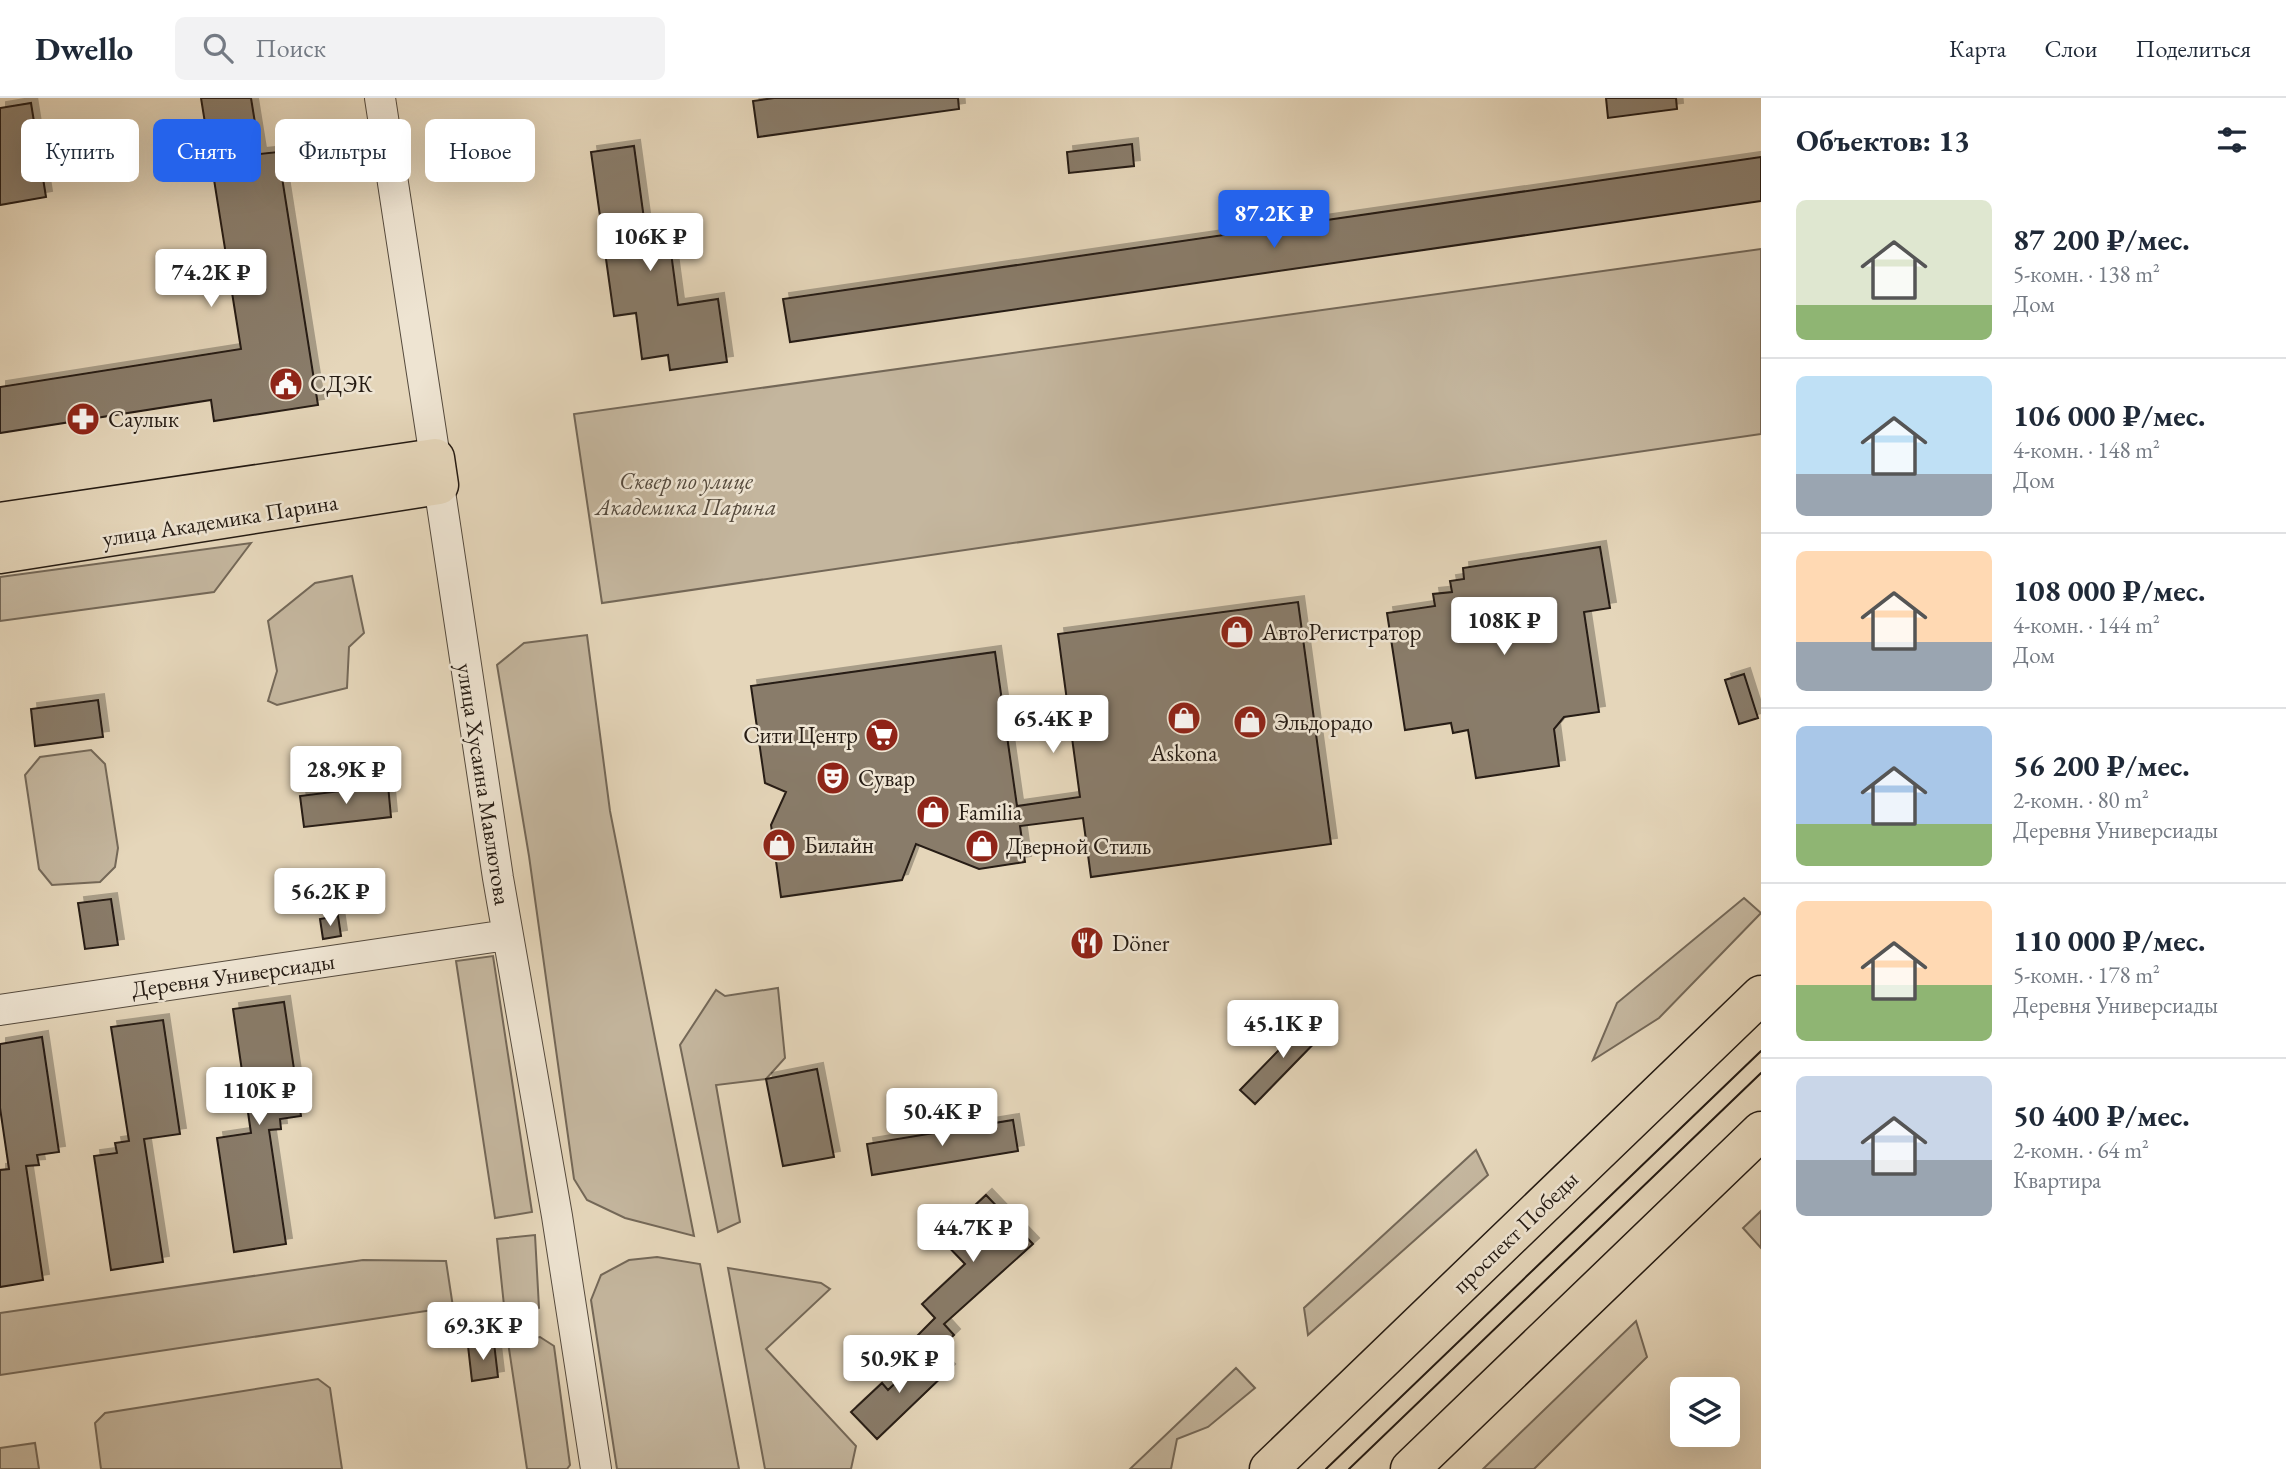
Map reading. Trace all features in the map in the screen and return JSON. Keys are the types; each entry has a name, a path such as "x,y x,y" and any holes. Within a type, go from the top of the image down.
{"main road":[{"name":"улица Академика Парина","path":"0,522 437,472"},
{"name":"улица Академика Парина","path":"0,554 437,472"},
{"name":"проспект Победы","path":"1269,1469 1761,995"},
{"path":"1410,1469 1761,1131"}],"street":[{"name":"улица Хусаина Мавлютова","path":"380,98 507,934 557,1216 596,1469"},
{"name":"Деревня Универсиады","path":"0,1010 507,934"}],"green space":[{"name":"Сквер по улице Академика Парина","path":"1761,249 1761,434 602,603 574,414"},
{"path":"251,543 214,592 0,621 0,577"},
{"path":"352,576 364,633 349,647 347,688 277,705 268,701 277,671 268,621 315,583"},
{"path":"587,635 610,811 694,1236 625,1218 587,1200 574,1179 529,856 497,665 524,643"},
{"path":"91,750 105,764 118,848 115,867 100,882 52,885 39,869 25,775 40,757"},
{"path":"1744,898 1761,913 1659,1018 1593,1060 1617,1003"},
{"path":"493,956 532,1212 495,1218 456,961"},
{"path":"778,988 785,1058 766,1079 716,1085 740,1222 718,1232 680,1045 716,990 725,996"},
{"path":"1476,1150 1488,1175 1308,1335 1304,1308"},
{"path":"1761,1211 1761,1248 1743,1228"},
{"path":"535,1235 539,1308 519,1318 505,1315 497,1239"},
{"path":"657,1257 700,1264 739,1469 617,1469 591,1300 601,1275 629,1260"},
{"path":"363,1260 446,1261 453,1307 0,1375 0,1313"},
{"path":"728,1268 821,1283 830,1289 766,1349 856,1446 851,1469 765,1469"},
{"path":"1636,1321 1647,1357 1534,1469 1483,1469"},
{"path":"540,1337 554,1346 570,1465 567,1469 527,1469 508,1342"},
{"path":"1236,1368 1255,1388 1208,1427 1177,1439 1171,1469 1130,1469"},
{"path":"318,1379 330,1388 342,1469 101,1469 95,1423 105,1413"},
{"path":"35,1443 39,1469 0,1469 0,1448"}],"building":[{"path":"201,98 251,98 254,119 204,119"},
{"path":"774,98 958,98 959,109 758,137 753,101"},
{"path":"1606,98 1676,98 1677,109 1608,118"},
{"path":"31,103 34,119 21,119 21,182 44,182 46,197 0,205 0,108"},
{"path":"1132,144 1134,166 1069,173 1067,152"},
{"path":"634,146 648,248 670,245 678,305 718,299 727,362 670,370 668,355 642,359 636,313 614,316 591,152"},
{"path":"275,152 275,182 283,182 318,405 214,421 211,400 0,433 0,387 241,349 214,182 261,182 261,154"},
{"path":"1761,157 1761,201 790,342 783,299"},
{"path":"1600,547 1610,608 1584,612 1599,712 1564,717 1554,729 1559,766 1476,778 1468,730 1453,733 1451,723 1405,730 1387,613 1435,606 1433,594 1452,592 1450,581 1464,579 1463,568"},
{"path":"1298,602 1331,844 1091,877 1083,818 1020,826 1025,862 979,869 916,844 902,880 781,897 771,825 786,792 765,783 751,686 995,652 1017,806 1080,797 1058,634"},
{"path":"1744,674 1758,718 1739,724 1725,680"},
{"path":"98,700 103,737 35,746 31,709"},
{"path":"388,785 391,817 304,827 300,796"},
{"path":"111,899 118,945 85,949 78,903"},
{"path":"338,916 341,936 323,939 320,919"},
{"path":"284,1002 301,1116 280,1119 281,1129 269,1130 286,1244 234,1252 217,1138 251,1133 233,1009"},
{"path":"1312,1016 1327,1030 1255,1104 1240,1090"},
{"path":"163,1020 180,1134 144,1139 163,1262 111,1270 94,1156 117,1153 115,1143 129,1141 111,1027"},
{"path":"42,1037 59,1152 37,1155 39,1165 26,1166 43,1280 0,1287 0,1170 9,1169 0,1108 0,1044"},
{"path":"817,1069 834,1157 783,1166 766,1079"},
{"path":"1013,1120 1018,1151 872,1175 867,1144"},
{"path":"986,1195 1033,1244 944,1324 954,1335 935,1353 918,1335 935,1318 922,1304 965,1264 940,1238"},
{"path":"494,1343 498,1377 472,1381 468,1346"},
{"path":"930,1350 949,1370 877,1439 851,1412 882,1383 888,1390"}],"tram line":[{"path":"1326,1469 1761,1051"},
{"path":"1349,1469 1761,1073"}],"place":[{"name":"СДЭК","path":"286,384"},
{"name":"Саулык","path":"83,419"},
{"name":"АвтоРегистратор","path":"1237,632"},
{"name":"Askona","path":"1184,718"},
{"name":"Эльдорадо","path":"1250,722"},
{"name":"Сити Центр","path":"882,735"},
{"name":"Сувар","path":"833,778"},
{"name":"Familia","path":"933,812"},
{"name":"Билайн","path":"779,845"},
{"name":"Дверной Стиль","path":"982,846"},
{"name":"Döner","path":"1087,943"}]}
